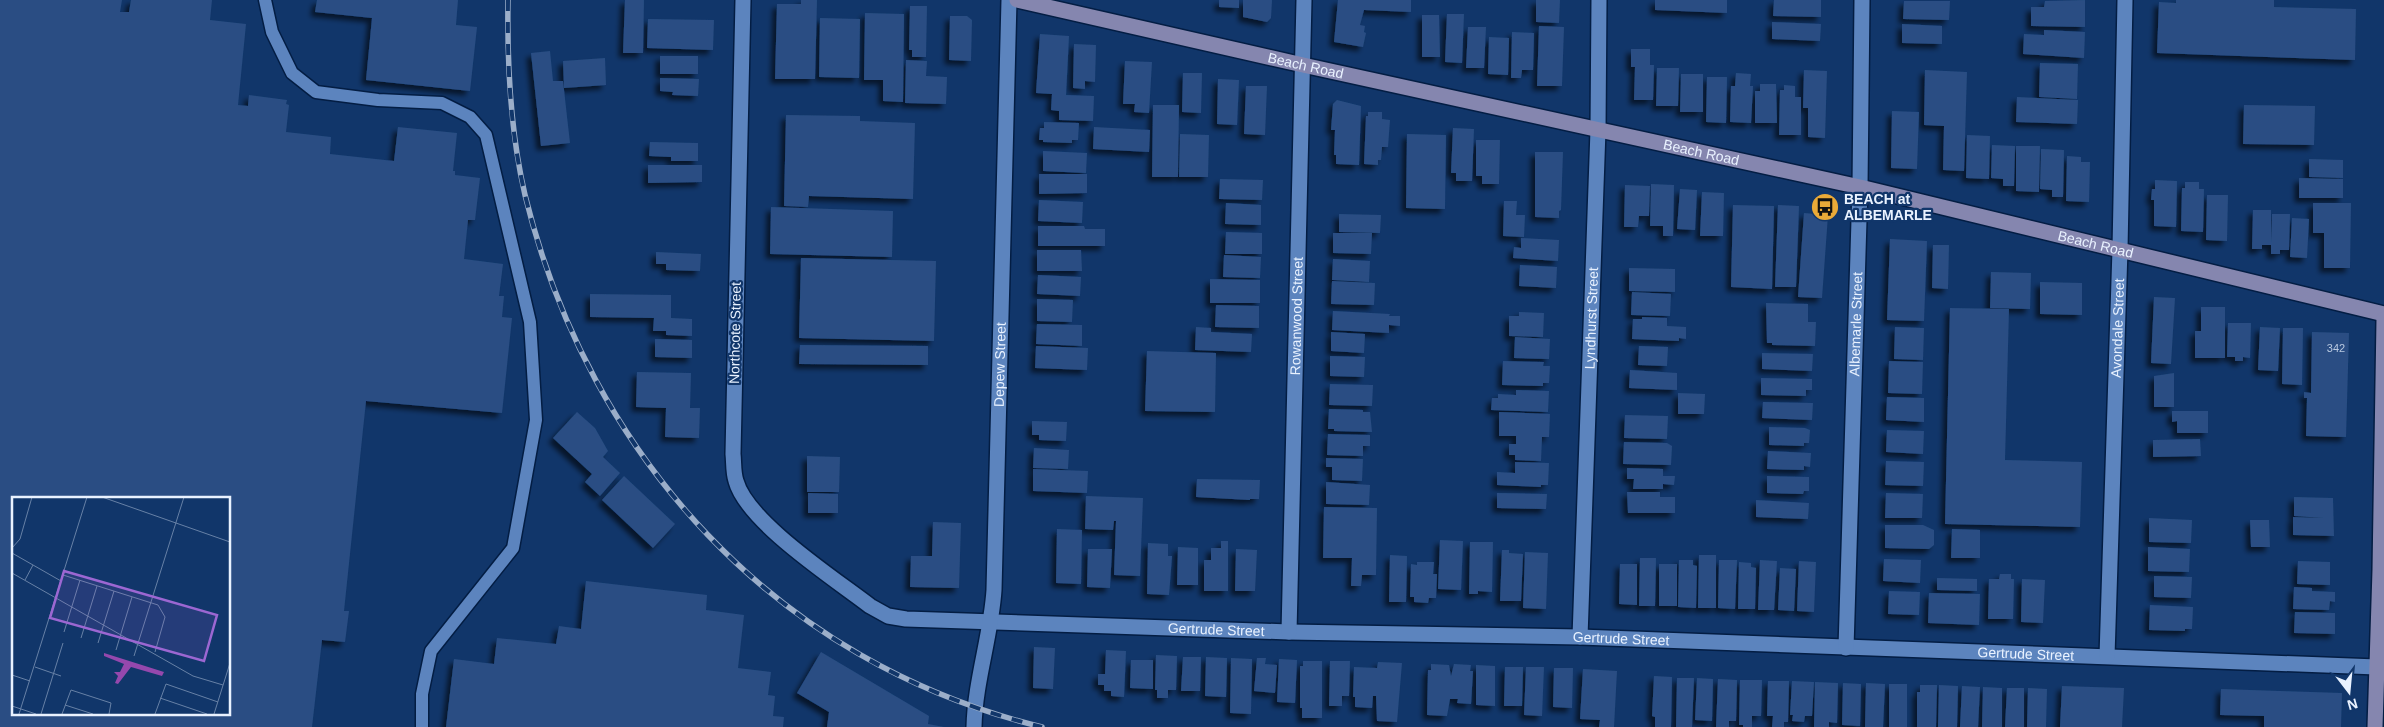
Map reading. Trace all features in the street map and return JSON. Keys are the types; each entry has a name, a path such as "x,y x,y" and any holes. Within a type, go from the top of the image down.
{"street":[{"name":"Northcote Street","path":"743,0 733,454 736,481 749,506 766,526 870,606"},
{"name":"Depew Street","path":"974,727 975,708 992,622 1008,0"},
{"name":"Beach Road","path":"1018,0 1303,65 1860,187 2384,314"},
{"name":"Rowanwood Street","path":"1289,632 1304,0"},
{"name":"Lyndhurst Street","path":"1580,637 1598,130 1599,0"},
{"name":"Albemarle Street","path":"1846,648 1860,187 1862,0"},
{"name":"Avondale Street","path":"2107,656 2120,249 2125,0"},
{"path":"2375,727 2376,668 2382,570 2384,319"},
{"name":"Gertrude Street","path":"870,606 888,616 906,619 1289,632 1580,637 2107,656 2376,668"}],"lane":[{"path":"264,0 272,32 292,73 316,92 378,100 442,103 470,117 486,134 528,312 536,420 513,548 431,651 422,694 422,727"}],"building":[{"path":"0,0 122,0 120,12 129,12 131,0 212,0 210,20 246,24 238,105 248,106 249,95 287,100 286,104 289,105 286,132 331,137 330,154 394,161 398,127 457,133 453,171 455,171 455,175 480,178 475,220 468,220 464,259 503,264 499,296 504,296 502,317 512,318 502,413 366,401 344,611 349,611 345,642 322,640 312,727 0,727"},
{"path":"317,0 458,0 456,25 477,27 470,91 366,80 372,18 315,12"},
{"path":"625,0 644,0 643,53 623,53"},
{"path":"801,0 817,0 815,79 775,79 777,4 801,4"},
{"path":"1219,0 1239,0 1239,8 1219,7"},
{"path":"1243,0 1272,0 1271,18 1267,22 1243,17"},
{"path":"1338,0 1411,0 1411,12 1364,10 1360,25 1365,26 1364,32 1366,33 1363,47 1334,42"},
{"path":"1536,0 1560,0 1559,23 1536,22"},
{"path":"1655,0 1727,0 1727,13 1655,10"},
{"path":"1774,0 1821,0 1821,17 1773,16"},
{"path":"2085,0 2085,27 2031,26 2031,7 2044,7 2045,1"},
{"path":"2176,0 2274,0 2274,7 2356,9 2355,60 2157,53 2159,2 2176,3"},
{"path":"1904,1 1950,1 1949,20 1903,19"},
{"path":"910,6 927,6 926,57 912,57 912,50 909,50"},
{"path":"865,13 904,14 903,102 883,101 883,80 864,80"},
{"path":"1447,14 1464,14 1462,63 1445,62"},
{"path":"1422,15 1439,15 1440,57 1422,57"},
{"path":"950,16 967,16 972,20 971,61 949,60"},
{"path":"820,18 860,19 859,78 819,77"},
{"path":"648,19 714,20 713,50 647,48"},
{"path":"1772,22 1821,24 1820,41 1772,39"},
{"path":"1902,24 1942,26 1942,44 1902,43"},
{"path":"1539,26 1564,27 1562,86 1537,86"},
{"path":"1468,27 1486,27 1484,68 1466,68"},
{"path":"2044,30 2085,32 2084,58 2023,54 2024,34 2044,35"},
{"path":"1512,32 1534,33 1533,70 1522,70 1521,78 1511,78"},
{"path":"1040,34 1069,36 1066,95 1094,96 1093,121 1059,120 1059,111 1051,110 1052,94 1036,93"},
{"path":"1489,37 1509,38 1508,75 1488,74"},
{"path":"1074,44 1096,45 1095,82 1085,81 1085,89 1073,88"},
{"path":"1631,49 1650,49 1650,65 1654,65 1653,100 1634,100 1635,67 1631,67"},
{"path":"550,51 553,81 563,81 570,143 541,146 531,53"},
{"path":"660,56 698,56 698,74 660,74"},
{"path":"605,58 606,85 564,88 563,61"},
{"path":"906,60 927,61 926,76 947,77 946,104 905,103"},
{"path":"1125,61 1152,62 1149,113 1134,112 1135,104 1123,104"},
{"path":"2040,63 2078,64 2077,99 2039,97"},
{"path":"1657,68 1679,68 1678,106 1656,106"},
{"path":"1804,70 1827,71 1825,138 1808,137 1808,108 1803,108"},
{"path":"1925,70 1967,72 1964,171 1943,170 1944,126 1924,125"},
{"path":"1183,73 1202,73 1201,113 1182,112"},
{"path":"1736,73 1751,74 1750,86 1753,86 1751,123 1730,122 1731,86 1735,86"},
{"path":"1681,74 1703,74 1703,112 1680,112"},
{"path":"1707,77 1727,77 1726,123 1706,122"},
{"path":"660,78 699,79 698,96 672,95 673,92 660,91"},
{"path":"1218,79 1239,80 1237,125 1217,124"},
{"path":"1760,84 1776,84 1777,123 1755,123 1755,91 1760,91"},
{"path":"1784,85 1795,86 1795,97 1801,97 1801,135 1779,135 1780,90 1784,90"},
{"path":"1246,86 1267,86 1265,135 1244,134"},
{"path":"2017,97 2078,100 2077,124 2016,122"},
{"path":"1337,100 1361,106 1359,165 1336,164 1336,155 1334,155 1335,130 1331,130 1333,104"},
{"path":"1153,105 1179,105 1178,177 1152,177"},
{"path":"2244,105 2315,106 2314,145 2243,144"},
{"path":"1892,111 1919,112 1917,169 1891,168"},
{"path":"1368,112 1382,112 1382,119 1390,120 1388,147 1382,147 1381,160 1378,160 1378,165 1364,164 1366,116 1368,116"},
{"path":"786,115 860,116 860,121 915,123 913,199 809,196 808,207 784,206"},
{"path":"1044,122 1079,123 1078,140 1072,140 1072,143 1043,142 1043,140 1039,140 1040,128 1044,128"},
{"path":"1094,127 1150,130 1149,152 1093,149"},
{"path":"1453,128 1474,129 1472,181 1456,181 1456,173 1451,173"},
{"path":"1180,134 1209,135 1208,177 1179,177"},
{"path":"1407,134 1446,135 1445,209 1406,208"},
{"path":"1967,135 1990,136 1989,179 1966,178"},
{"path":"1476,140 1500,140 1499,184 1482,184 1482,176 1476,176"},
{"path":"650,142 698,143 698,161 671,161 671,157 649,156"},
{"path":"1992,145 2015,146 2014,186 2003,186 2003,179 1991,178"},
{"path":"2016,146 2040,146 2039,192 2016,191"},
{"path":"2041,149 2064,150 2063,197 2052,197 2052,190 2040,189"},
{"path":"1043,151 1087,153 1086,173 1043,171"},
{"path":"1535,152 1563,152 1561,210 1559,211 1559,218 1535,217"},
{"path":"2067,156 2081,157 2081,162 2090,162 2089,202 2066,201"},
{"path":"2309,159 2343,160 2343,178 2309,177"},
{"path":"648,165 702,165 702,182 648,183"},
{"path":"1039,174 1087,174 1087,193 1039,194"},
{"path":"2299,178 2343,179 2343,198 2299,198"},
{"path":"1220,179 1263,180 1262,200 1219,199"},
{"path":"2155,180 2177,181 2176,227 2154,226 2154,200 2151,200 2152,189 2155,189"},
{"path":"2185,182 2199,182 2199,189 2204,189 2203,232 2181,231 2182,188 2185,188"},
{"path":"1651,184 1674,185 1673,236 1663,236 1663,226 1650,226"},
{"path":"1625,185 1650,186 1649,216 1639,216 1638,227 1624,227"},
{"path":"1680,189 1697,190 1695,230 1677,229"},
{"path":"1702,192 1724,193 1723,236 1700,236"},
{"path":"2207,195 2228,195 2227,241 2206,240"},
{"path":"1039,200 1083,202 1082,223 1038,221"},
{"path":"1504,201 1517,201 1516,215 1525,215 1524,237 1503,236"},
{"path":"1226,203 1261,205 1261,225 1225,224"},
{"path":"2313,203 2351,203 2350,268 2324,268 2324,233 2313,233"},
{"path":"1733,205 1774,206 1772,289 1731,287"},
{"path":"1778,205 1799,206 1796,287 1775,287"},
{"path":"771,207 893,211 892,257 770,254"},
{"path":"2253,210 2271,210 2271,242 2272,214 2290,214 2289,250 2280,250 2280,254 2271,254 2271,245 2262,245 2262,249 2252,249"},
{"path":"1804,213 1828,215 1822,298 1798,297"},
{"path":"1339,214 1381,215 1380,233 1339,232"},
{"path":"2292,218 2309,219 2307,258 2290,257"},
{"path":"1038,226 1084,226 1085,229 1105,229 1105,246 1038,246"},
{"path":"1226,232 1262,233 1262,254 1225,254"},
{"path":"1333,233 1372,233 1371,254 1333,253"},
{"path":"1521,238 1559,240 1558,261 1513,258 1514,247 1521,248"},
{"path":"1890,239 1927,241 1924,321 1887,320"},
{"path":"1933,245 1949,245 1948,289 1932,288"},
{"path":"1037,250 1081,250 1082,271 1037,271"},
{"path":"656,252 701,254 700,271 666,270 666,264 656,264"},
{"path":"1224,255 1261,257 1260,278 1223,277"},
{"path":"801,258 936,261 934,341 799,338"},
{"path":"1333,259 1370,261 1369,282 1332,280"},
{"path":"1520,265 1557,267 1556,288 1519,286"},
{"path":"1629,268 1675,269 1675,292 1629,291"},
{"path":"1991,272 2031,273 2030,309 1990,308"},
{"path":"1038,275 1081,277 1080,296 1037,294"},
{"path":"1210,279 1260,280 1260,303 1210,303"},
{"path":"1332,281 1375,283 1374,305 1331,304"},
{"path":"2040,282 2082,283 2082,315 2040,314"},
{"path":"1632,292 1671,294 1670,316 1631,315"},
{"path":"590,294 671,295 671,318 692,319 692,336 666,335 666,331 653,331 654,318 590,317"},
{"path":"2154,297 2175,298 2171,364 2151,363"},
{"path":"1037,299 1073,300 1072,322 1037,321"},
{"path":"1766,303 1808,304 1808,322 1816,322 1815,346 1772,345 1772,343 1767,343"},
{"path":"1216,305 1259,306 1259,328 1215,327"},
{"path":"2201,307 2225,307 2225,358 2195,358 2195,331 2201,331"},
{"path":"1950,308 2009,309 2005,460 2082,462 2080,527 1945,524"},
{"path":"1333,311 1400,316 1400,326 1389,325 1389,333 1332,330"},
{"path":"1519,312 1544,313 1543,337 1509,336 1509,316 1519,316"},
{"path":"1642,317 1667,318 1667,326 1686,327 1686,339 1679,338 1679,341 1632,339 1633,319 1642,319"},
{"path":"2228,323 2251,323 2250,358 2243,357 2243,361 2235,361 2235,357 2227,357"},
{"path":"1037,324 1082,325 1082,346 1036,344"},
{"path":"1196,327 1211,328 1211,332 1252,334 1251,352 1195,350"},
{"path":"1895,327 1924,328 1923,360 1894,359"},
{"path":"2260,327 2280,328 2278,371 2258,370"},
{"path":"2283,328 2303,328 2302,385 2282,384"},
{"path":"1331,332 1365,334 1364,353 1331,351"},
{"path":"2312,332 2349,333 2346,437 2306,436 2307,398 2304,398 2304,392 2311,393"},
{"path":"1515,337 1550,339 1549,359 1514,358"},
{"path":"655,339 692,340 692,358 655,357"},
{"path":"800,345 928,346 928,365 799,364"},
{"path":"1036,346 1088,348 1087,370 1035,368"},
{"path":"1639,346 1668,347 1667,366 1638,365"},
{"path":"1147,351 1216,353 1215,412 1145,411"},
{"path":"1762,353 1813,354 1812,371 1762,369"},
{"path":"1330,356 1365,357 1364,377 1330,376"},
{"path":"1503,361 1544,362 1543,366 1550,366 1549,383 1543,383 1543,386 1502,385"},
{"path":"1889,361 1923,362 1922,394 1888,393"},
{"path":"1630,370 1677,373 1677,390 1629,388"},
{"path":"637,372 691,373 690,408 700,408 699,438 665,437 666,408 636,407"},
{"path":"2174,373 2174,407 2154,407 2154,376"},
{"path":"1761,378 1812,379 1812,390 1806,390 1806,396 1761,395"},
{"path":"1330,384 1373,385 1372,406 1329,405"},
{"path":"1516,390 1549,391 1548,412 1491,410 1492,398 1498,398 1498,394 1516,395"},
{"path":"1678,393 1705,394 1704,414 1678,414"},
{"path":"1887,397 1924,398 1924,422 1886,420"},
{"path":"1763,402 1813,403 1812,420 1762,418"},
{"path":"1329,409 1370,412 1372,432 1334,431 1334,429 1328,429"},
{"path":"2172,411 2208,411 2208,433 2177,433 2177,421 2172,422"},
{"path":"577,412 595,428 608,451 603,457 620,473 600,496 585,482 592,474 553,438"},
{"path":"1499,412 1550,414 1549,437 1542,437 1541,461 1515,460 1515,455 1509,455 1509,444 1516,444 1516,436 1499,436"},
{"path":"1625,415 1668,416 1667,439 1624,438"},
{"path":"1032,421 1067,422 1066,441 1039,440 1039,435 1032,435"},
{"path":"1769,427 1805,428 1810,430 1809,443 1804,443 1804,446 1769,445"},
{"path":"1887,430 1924,431 1923,454 1886,452"},
{"path":"1328,434 1370,435 1370,446 1363,446 1363,456 1327,455"},
{"path":"2200,439 2201,456 2153,457 2153,440"},
{"path":"1624,442 1667,443 1672,446 1671,465 1623,464"},
{"path":"1034,448 1069,450 1068,469 1033,468"},
{"path":"1768,451 1811,453 1810,467 1804,466 1804,470 1767,469"},
{"path":"807,456 840,457 839,492 807,492"},
{"path":"1326,458 1363,459 1362,481 1332,480 1332,467 1326,467"},
{"path":"1886,461 1924,462 1923,486 1885,485"},
{"path":"1515,462 1549,463 1548,485 1541,485 1541,487 1497,485 1497,472 1515,473"},
{"path":"1627,468 1663,469 1663,476 1675,476 1674,485 1663,484 1663,489 1633,489 1634,479 1627,479"},
{"path":"1033,469 1088,471 1087,493 1033,491"},
{"path":"624,476 675,524 653,548 602,500"},
{"path":"1767,476 1809,477 1809,491 1804,491 1803,494 1767,493"},
{"path":"1197,479 1260,480 1259,499 1196,497"},
{"path":"1326,482 1370,485 1369,505 1326,504"},
{"path":"1627,492 1660,492 1660,497 1675,497 1675,513 1628,513"},
{"path":"808,493 838,494 838,513 808,513"},
{"path":"1497,493 1547,494 1546,509 1497,508"},
{"path":"1886,493 1923,494 1922,518 1885,518"},
{"path":"1086,496 1143,498 1140,576 1114,575 1116,521 1114,521 1113,530 1085,529"},
{"path":"2294,497 2333,498 2334,536 2293,535 2293,517 2324,518 2294,516"},
{"path":"1756,500 1809,503 1808,519 1756,517"},
{"path":"1324,507 1377,508 1376,575 1362,575 1361,586 1351,586 1352,558 1323,558"},
{"path":"2149,518 2192,520 2191,543 2149,542"},
{"path":"2250,520 2269,520 2270,547 2251,547"},
{"path":"933,522 961,523 959,588 910,587 911,556 932,556"},
{"path":"1885,525 1923,525 1934,530 1934,545 1929,549 1885,548"},
{"path":"1057,529 1082,530 1081,584 1056,583"},
{"path":"1952,529 1980,530 1980,558 1951,558"},
{"path":"1440,540 1463,541 1461,590 1438,589"},
{"path":"1221,541 1228,541 1228,591 1204,591 1204,560 1211,560 1211,548 1221,548"},
{"path":"1470,542 1493,542 1492,592 1478,591 1478,594 1469,594"},
{"path":"1148,543 1168,544 1168,556 1172,556 1169,595 1147,594"},
{"path":"1178,547 1198,548 1198,585 1177,585"},
{"path":"2148,547 2190,549 2189,572 2148,571"},
{"path":"1088,549 1112,549 1110,588 1087,587"},
{"path":"1236,549 1257,550 1255,591 1235,591"},
{"path":"1502,550 1509,550 1509,553 1523,554 1521,601 1500,601"},
{"path":"1525,552 1548,553 1546,609 1523,608"},
{"path":"1390,555 1407,556 1406,602 1389,602"},
{"path":"1699,555 1716,555 1716,608 1698,608"},
{"path":"1640,558 1656,558 1655,606 1639,606"},
{"path":"1884,559 1921,560 1920,583 1883,581"},
{"path":"1679,560 1693,560 1693,565 1697,566 1696,608 1678,607"},
{"path":"1719,560 1737,560 1735,609 1718,608"},
{"path":"1760,560 1777,561 1774,610 1758,610"},
{"path":"1799,561 1816,562 1814,612 1797,611"},
{"path":"2298,561 2330,562 2330,585 2297,584"},
{"path":"1417,562 1434,562 1433,574 1437,574 1436,598 1429,598 1428,603 1414,602 1414,597 1410,597 1411,564 1417,565"},
{"path":"1739,562 1751,563 1751,567 1756,568 1755,609 1738,609"},
{"path":"1620,564 1637,564 1637,605 1619,604"},
{"path":"1659,564 1677,564 1677,606 1659,606"},
{"path":"1780,568 1796,569 1794,611 1778,610"},
{"path":"2000,574 2011,574 2011,579 2014,579 2013,619 1988,619 1989,579 1999,579"},
{"path":"2154,576 2192,577 2191,598 2154,597"},
{"path":"1937,578 1977,579 1977,591 1937,590"},
{"path":"2022,579 2045,580 2043,623 2021,622"},
{"path":"586,581 707,595 706,610 744,615 738,668 771,672 768,695 775,696 773,716 784,717 783,727 446,727 454,659 494,664 497,638 556,644 559,626 581,629"},
{"path":"2294,587 2312,588 2312,591 2335,592 2335,602 2330,601 2329,610 2293,609"},
{"path":"1889,591 1920,592 1919,615 1888,614"},
{"path":"1929,593 1980,594 1979,625 1928,623"},
{"path":"2150,605 2193,607 2192,629 2185,629 2185,631 2149,630"},
{"path":"2295,612 2335,613 2335,634 2294,633"},
{"path":"1034,647 1055,648 1053,689 1033,688"},
{"path":"1106,650 1126,651 1124,697 1111,696 1111,691 1104,691 1104,685 1098,685 1098,674 1105,674"},
{"path":"821,652 929,716 928,724 944,727 827,727 829,712 797,693"},
{"path":"1156,655 1177,656 1176,690 1168,690 1168,698 1157,698 1157,690 1155,690"},
{"path":"1183,657 1201,657 1200,691 1181,691"},
{"path":"1206,657 1227,658 1226,697 1205,696"},
{"path":"1231,658 1252,659 1251,714 1230,713"},
{"path":"1257,658 1266,658 1265,664 1277,665 1275,693 1254,691"},
{"path":"1279,659 1297,660 1295,703 1277,702"},
{"path":"1131,660 1153,660 1153,689 1130,688"},
{"path":"1303,661 1322,661 1322,718 1302,718 1302,708 1300,708 1300,666 1303,666"},
{"path":"1330,661 1350,661 1349,696 1342,696 1342,706 1329,706"},
{"path":"1378,662 1402,663 1397,722 1377,721 1376,696 1373,696 1372,708 1355,707 1355,697 1353,697 1354,667 1377,668"},
{"path":"1431,664 1449,665 1451,676 1454,664 1471,665 1470,671 1473,671 1471,704 1457,703 1458,699 1450,699 1447,716 1427,715 1428,670 1431,670"},
{"path":"1476,665 1495,666 1495,706 1476,705"},
{"path":"1505,667 1523,667 1522,706 1504,706"},
{"path":"1526,667 1544,667 1542,716 1524,715"},
{"path":"1554,668 1573,668 1572,708 1553,707"},
{"path":"1583,669 1617,671 1614,727 1599,727 1600,720 1580,719"},
{"path":"1654,676 1672,677 1671,727 1655,727 1655,717 1652,716"},
{"path":"1677,678 1694,678 1692,727 1676,727"},
{"path":"1697,678 1713,679 1712,721 1695,720"},
{"path":"1718,679 1737,680 1736,721 1729,721 1729,727 1716,727"},
{"path":"1740,680 1762,680 1761,716 1752,716 1752,727 1739,725"},
{"path":"1768,681 1789,681 1788,722 1784,722 1784,727 1772,727 1773,716 1767,716"},
{"path":"1792,681 1814,682 1812,716 1805,716 1804,722 1792,721 1793,715 1790,715"},
{"path":"1815,682 1838,683 1837,723 1829,722 1829,727 1814,727"},
{"path":"1843,683 1861,684 1860,726 1842,725"},
{"path":"1866,683 1885,684 1883,727 1865,727"},
{"path":"1889,684 1907,684 1907,727 1889,727"},
{"path":"1920,685 1937,685 1936,727 1917,727 1917,692 1920,692"},
{"path":"1939,685 1958,686 1957,727 1938,727"},
{"path":"1962,686 1980,687 1978,727 1960,727"},
{"path":"2062,686 2124,688 2122,727 2060,727"},
{"path":"1983,687 2002,688 2002,727 1982,727"},
{"path":"2007,688 2024,688 2024,727 2005,727"},
{"path":"2028,688 2047,689 2046,727 2027,727"},
{"path":"2221,689 2342,693 2341,727 2264,727 2264,716 2220,715"}],"railway":[{"path":"508,0 508,49 513,122 525,195 555,290 596,380 647,462 708,535 779,600 858,654 946,697 1042,727"}],"place":[{"name":"BEACH at ALBEMARLE","path":"1825,207"}]}
